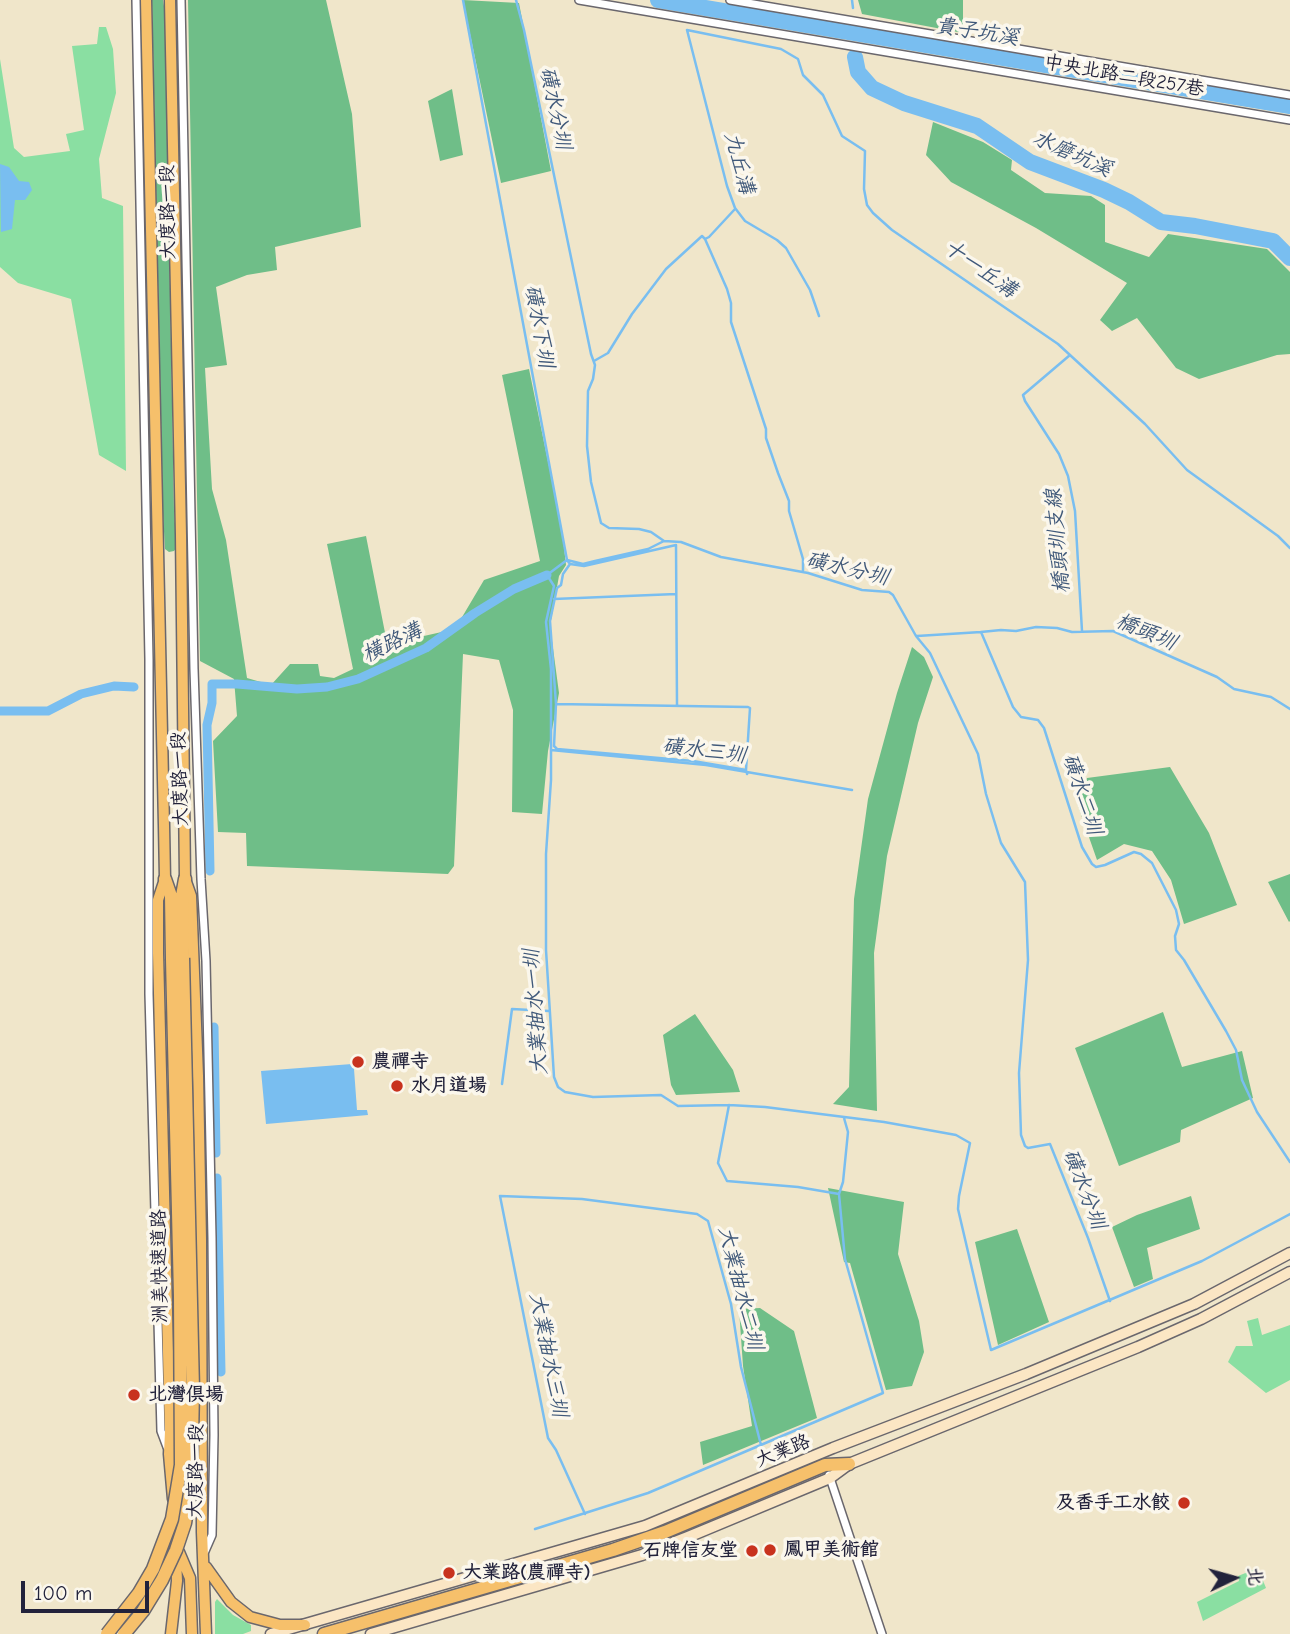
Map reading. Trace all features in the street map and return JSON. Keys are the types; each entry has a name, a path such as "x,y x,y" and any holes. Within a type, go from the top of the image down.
{"highway":[{"name":"洲美快速道路","path":"124,1634 143,1611 167,1570 184,1522 194,1451 178,958 171,896 165,879"},
{"name":"洲美快速道路","path":"107,1634 139,1593 153,1569 172,1519 181,1465 178,958 185,879"},
{"path":"324,1634 613,1550 726,1507 823,1460 849,1464"}],"main road":[{"name":"大度路一段","path":"146,0 165,879 158,900 158,939 169,1454 177,1581 171,1634"},
{"name":"大度路一段","path":"170,0 185,879 191,896 198,1076 206,1634"},
{"name":"大業路","path":"271,1634 633,1530 823,1460 1194,1304 1290,1252"},
{"path":"371,1634 642,1555 830,1478 849,1464 1138,1347 1201,1319 1290,1272"},
{"path":"176,1546 190,1578 192,1634"},
{"path":"204,1560 219,1588 250,1617 281,1625 305,1625"}],"street":[{"name":"大度路一段","path":"136,0 149,672 148,920 156,1275 161,1431 169,1454"},
{"name":"大度路一段","path":"181,0 194,669 206,961 214,1435 212,1535 204,1560"},
{"name":"中央北路二段257巷","path":"579,0 1290,120"},
{"name":"中央北路二段257巷","path":"730,0 1290,94"},
{"path":"823,1460 882,1634"}],"green space":[{"path":"152,0 163,0 165,12 174,512 177,547 169,552 165,549 163,514"},
{"path":"188,0 326,0 352,114 361,227 275,247 277,270 247,275 216,287 227,365 205,368 212,489 226,540 247,678 271,685 290,664 318,664 320,676 334,678 353,669 327,544 366,536 389,653 415,638 455,629 484,580 540,561 502,375 529,369 562,530 566,565 559,576 550,626 559,693 548,751 542,814 512,812 513,710 499,660 463,654 454,866 448,874 247,866 246,833 218,832 213,741 237,716 234,679 200,661"},
{"path":"463,0 519,3 551,171 501,183"},
{"path":"858,0 963,0 963,33 862,14"},
{"path":"99,27 106,27 113,49 116,93 99,159 102,198 123,206 126,471 99,455 71,299 18,283 0,267 0,59 14,148 24,157 70,151 66,134 84,130 72,46 97,44"},
{"path":"452,89 463,155 440,161 428,101"},
{"path":"933,122 983,142 1012,160 1011,170 1045,193 1091,196 1105,205 1105,242 1149,257 1168,234 1267,249 1290,272 1290,354 1277,355 1199,379 1176,368 1137,318 1112,331 1100,320 1127,283 1036,228 951,182 926,155"},
{"path":"912,647 924,657 933,677 918,723 887,856 874,953 877,1111 833,1104 849,1087 854,899 868,799"},
{"path":"1170,767 1209,833 1237,905 1184,924 1171,880 1152,851 1124,844 1097,860 1077,803 1087,778"},
{"path":"1290,874 1290,921 1289,922 1268,882"},
{"path":"1163,1012 1182,1067 1242,1051 1253,1098 1181,1130 1180,1142 1119,1166 1075,1048"},
{"path":"695,1014 733,1070 740,1092 676,1095 671,1085 663,1035"},
{"path":"828,1188 904,1202 898,1254 919,1321 924,1352 912,1386 886,1390 850,1263 844,1262"},
{"path":"1191,1196 1200,1229 1147,1248 1153,1279 1134,1287 1112,1227"},
{"path":"1017,1229 1049,1322 998,1345 975,1242"},
{"path":"760,1308 794,1331 817,1418 703,1465 700,1442 752,1426 743,1366 739,1309"},
{"path":"1258,1318 1262,1335 1290,1325 1290,1380 1266,1393 1228,1362 1236,1346 1253,1346 1247,1321"},
{"path":"1258,1568 1266,1588 1203,1621 1197,1602 1239,1581 1238,1576"},
{"path":"217,1599 233,1615 251,1625 251,1631 243,1634 215,1634"}],"water":[{"path":"0,164 9,167 19,181 29,182 32,190 25,200 15,200 12,229 1,232"},
{"path":"365,1063 365,1067 354,1069 357,1110 367,1110 368,1115 266,1124 261,1071"}],"waterway":[{"name":"磺水下圳","path":"463,0 567,560 583,564 648,549 664,541"},
{"name":"磺水分圳","path":"516,0 595,365 588,391 587,446 591,482 601,523 609,528 651,532 664,541 681,542 721,557 808,573 862,590 889,592 893,595 916,636 930,653 978,754 986,794 1001,843 1025,882 1028,960 1019,1073 1021,1135 1028,1148 1050,1144 1110,1301"},
{"name":"貴子坑溪","path":"658,0 1290,106"},
{"path":"852,0 853,8"},
{"name":"十一丘溝","path":"819,316 810,290 786,248 745,221 735,208 687,30 781,49 798,59 803,75 823,95 842,136 865,151 864,189 867,205 873,213 892,230 1058,344 1145,424 1187,470 1278,536 1290,548"},
{"name":"水磨坑溪","path":"855,57 858,72 872,88 904,103 977,126 1030,162 1104,190 1161,222 1273,241 1290,258"},
{"path":"594,361 608,353 632,314 666,269 702,236 705,239 709,237 735,209"},
{"path":"705,239 727,289 731,303 731,322 766,429 766,438 789,501 789,511 803,559 803,572"},
{"name":"橋頭圳支線","path":"1070,355 1023,395 1059,454 1068,476 1075,511 1082,631"},
{"name":"大業抽水一圳","path":"535,1529 648,1493 883,1393 845,1259 839,1194 798,1187 727,1181 718,1163 729,1105 678,1106 661,1095 593,1097 565,1092 558,1087 554,1077 546,950 546,854 551,780 551,669 546,622 554,586 547,575 567,560 570,564 584,566 676,545 677,705"},
{"name":"磺水三圳","path":"570,564 557,588 550,621 556,704 554,746 557,749 693,761 746,770 747,774"},
{"name":"橫路溝","path":"210,871 207,725 212,703 212,684 297,689 327,687 358,679 426,648 514,589 547,575"},
{"path":"554,599 676,594"},
{"name":"橋頭圳","path":"981,632 1016,631 1036,627 1072,632 1113,631 1217,677 1234,689 1271,697 1290,709"},
{"name":"磺水二圳","path":"917,636 981,632 1013,707 1021,717 1038,720 1044,728 1082,847 1092,864 1096,867 1105,865 1134,852 1152,863 1176,910 1179,924 1175,936 1176,950 1226,1031 1236,1050 1242,1080 1257,1112 1290,1162"},
{"path":"0,711 48,711 81,694 114,686 134,687"},
{"path":"556,704 748,707 746,770"},
{"name":"磺水三圳","path":"551,750 706,765 852,790"},
{"name":"大業抽水三圳","path":"502,1084 512,1009 549,1011"},
{"path":"214,1027 216,1153"},
{"path":"729,1105 884,1122 956,1135 970,1143 958,1209 991,1350 1202,1261 1290,1214"},
{"path":"839,1194 843,1182 848,1132 844,1118"},
{"path":"217,1178 221,1372"},
{"name":"大業抽水二圳","path":"585,1514 548,1438 500,1196 582,1199 697,1214 708,1221 731,1304 741,1367 761,1445"}],"place":[{"name":"農禪寺","path":"358,1062"},
{"name":"水月道場","path":"397,1086"},
{"name":"北灣俱場","path":"134,1395"},
{"name":"及香手工水餃","path":"1184,1503"},
{"name":"鳳甲美術館","path":"770,1550"},
{"name":"石牌信友堂","path":"752,1551"},
{"name":"大業路(農禪寺)","path":"449,1573"}],"water label":[{"name":"九丘溝","path":"739,163"}]}
